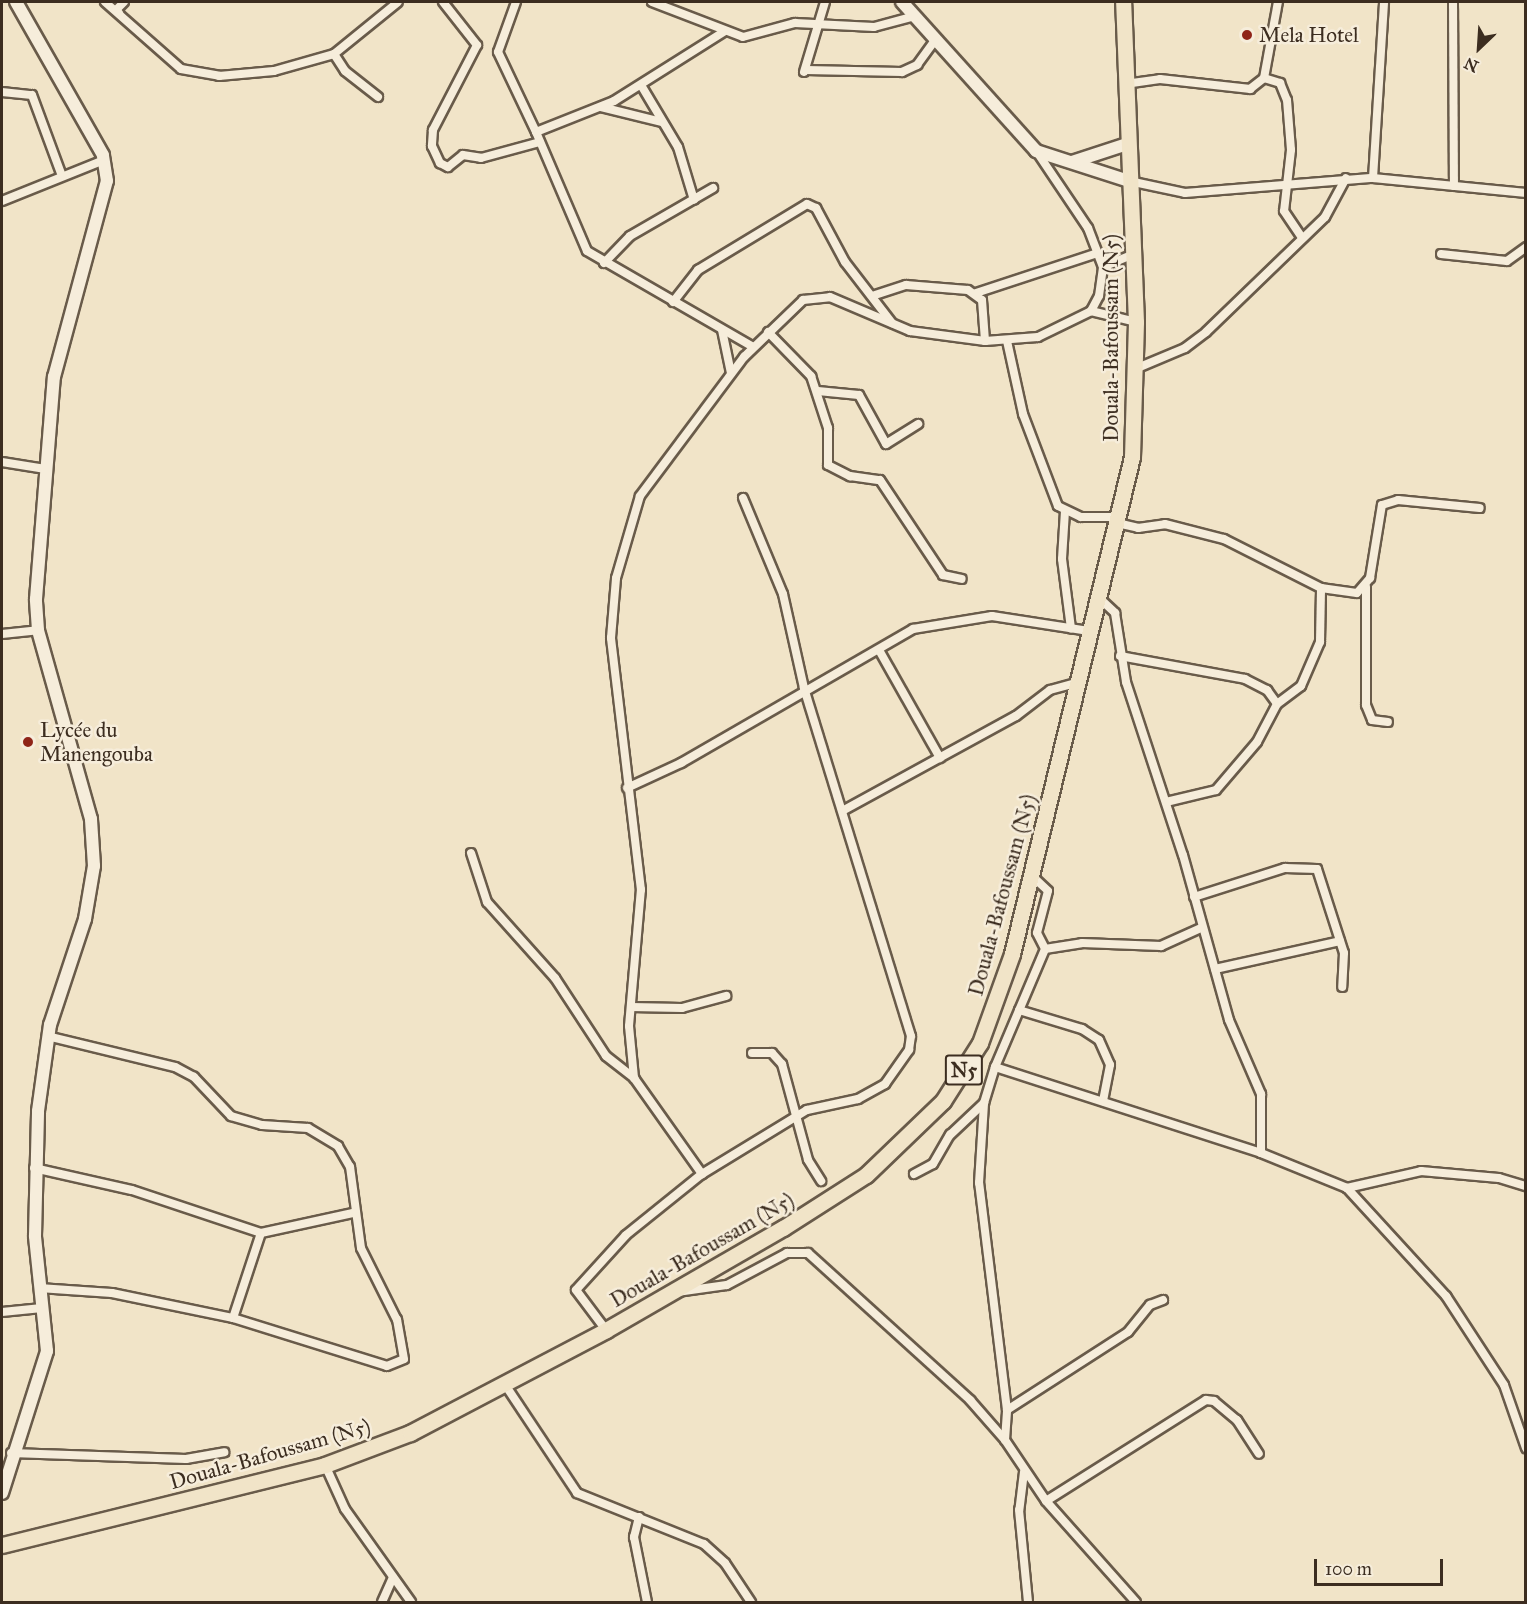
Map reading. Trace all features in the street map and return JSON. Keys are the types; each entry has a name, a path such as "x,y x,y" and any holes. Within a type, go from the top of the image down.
{"highway":[{"name":"Douala-Bafoussam (N5)","path":"2,1545 325,1465 410,1433 676,1292 866,1175 943,1101 980,1043 1001,988 1079,682 1097,596 1118,520 1132,457 1136,322 1123,2"}],"street":[{"path":"2,1493 11,1454 47,1351 39,1288 34,1168 51,1037 90,896 94,866 91,819 38,630 45,469 54,377 105,195 104,160 27,17 16,2"},
{"path":"23,2 27,17"},
{"path":"105,2 181,69 198,74 274,71 334,54 398,2"},
{"path":"119,14 116,10 124,2"},
{"path":"443,2 477,45 433,130 432,146 440,163 448,167 464,156 481,158 540,142"},
{"path":"516,2 498,52 536,132 580,241 604,263 753,347"},
{"path":"652,2 743,37 780,25 874,27 915,16"},
{"path":"825,2 816,25 805,71 902,72 916,65 936,39"},
{"path":"634,1078 631,1006 641,890 627,788 611,638 622,549 640,496 731,374 753,347 794,305 816,297 831,297 893,324 985,341 1007,341 1061,329 1091,311 1099,296 1103,267 1088,228 1036,151 902,2"},
{"path":"1125,84 1160,79 1236,91 1250,89 1264,78 1278,2"},
{"path":"1373,178 1384,2"},
{"path":"1453,2 1454,186"},
{"path":"536,132 602,107 725,31"},
{"path":"334,54 345,71 378,98"},
{"path":"1264,78 1280,83 1287,100 1291,150 1284,211 1302,238"},
{"path":"641,85 682,157 694,200"},
{"path":"2,92 32,95 62,176"},
{"path":"602,107 662,122"},
{"path":"1071,162 1127,144"},
{"path":"1036,151 1129,181 1185,193 1346,178 1373,178 1525,193 1526,184"},
{"path":"2,201 104,160"},
{"path":"1135,369 1199,337 1325,217 1346,178"},
{"path":"604,263 630,236 713,189"},
{"path":"673,302 698,270 807,204 816,208 845,262 875,295 893,324"},
{"path":"1441,254 1507,261 1526,247"},
{"path":"875,295 906,285 976,293 1098,253"},
{"path":"1103,267 1133,254"},
{"path":"976,293 985,312 985,341"},
{"path":"1091,311 1136,322"},
{"path":"722,330 731,374"},
{"path":"768,332 806,366 818,391 828,428 828,465 850,476 880,480 943,575 962,579"},
{"path":"1007,341 1039,462 1051,495 1065,511 1118,520 1137,528 1165,524 1224,539 1321,588 1357,592 1366,587"},
{"path":"818,391 859,394 886,444 918,424"},
{"path":"2,462 45,469"},
{"path":"606,1330 576,1290 626,1235 702,1174 796,1116 858,1098 885,1084 909,1050 911,1036 844,810 804,688 783,594 743,498"},
{"path":"1388,722 1372,720 1366,705 1366,587 1382,505 1398,500 1480,508"},
{"path":"1065,511 1062,559 1071,628"},
{"path":"1166,802 1216,790 1257,742 1277,704 1301,686 1316,660 1321,588"},
{"path":"1097,596 1115,613 1120,656 1166,802 1229,1020 1261,1094 1261,1153"},
{"path":"627,788 681,764 804,688 879,650 913,629 960,618 992,616 1089,631"},
{"path":"2,634 38,630"},
{"path":"879,650 940,758"},
{"path":"1120,656 1245,679 1267,690 1277,704"},
{"path":"844,810 1016,716 1050,690 1079,682"},
{"path":"471,853 487,902 555,978 606,1056 634,1078 702,1174"},
{"path":"1194,897 1248,877 1307,866 1322,875 1345,966 1342,987"},
{"path":"1005,1440 1007,1410 979,1183 984,1103 994,1067 1045,949 1037,933 1048,891 1030,875"},
{"path":"1045,949 1082,943 1161,946 1202,928"},
{"path":"1215,969 1340,941"},
{"path":"631,1006 682,1008 726,996"},
{"path":"1019,1010 1082,1029 1099,1040 1110,1065 1103,1101"},
{"path":"39,1288 112,1293 232,1318 387,1366 401,1364 405,1349 398,1320 367,1265 353,1213 350,1167 338,1146 319,1132 245,1122 176,1067 51,1037"},
{"path":"752,1053 778,1056 808,1160 821,1181"},
{"path":"994,1067 1261,1153 1347,1188 1461,1314 1504,1385 1526,1448"},
{"path":"914,1174 933,1164 950,1135 984,1103"},
{"path":"34,1168 132,1190 261,1233 353,1213"},
{"path":"1347,1188 1420,1172 1526,1186"},
{"path":"232,1318 261,1233"},
{"path":"676,1292 727,1285 787,1253 808,1253 970,1400 1005,1440 1024,1472 1046,1501 1133,1601"},
{"path":"1007,1410 1128,1332 1150,1305 1163,1300"},
{"path":"2,1312 42,1308"},
{"path":"504,1383 577,1493 615,1513 639,1517 704,1544 725,1563 751,1602"},
{"path":"1046,1501 1206,1401 1214,1401 1237,1420 1260,1454"},
{"path":"11,1454 186,1459 224,1452"},
{"path":"325,1465 345,1509 411,1602"},
{"path":"1024,1472 1019,1510 1028,1602"},
{"path":"639,1517 634,1538 646,1602"},
{"path":"382,1602 393,1577"}],"place":[{"name":"Mela Hotel","path":"1247,35"},
{"name":"Lycée du Manengouba","path":"28,742"}]}
